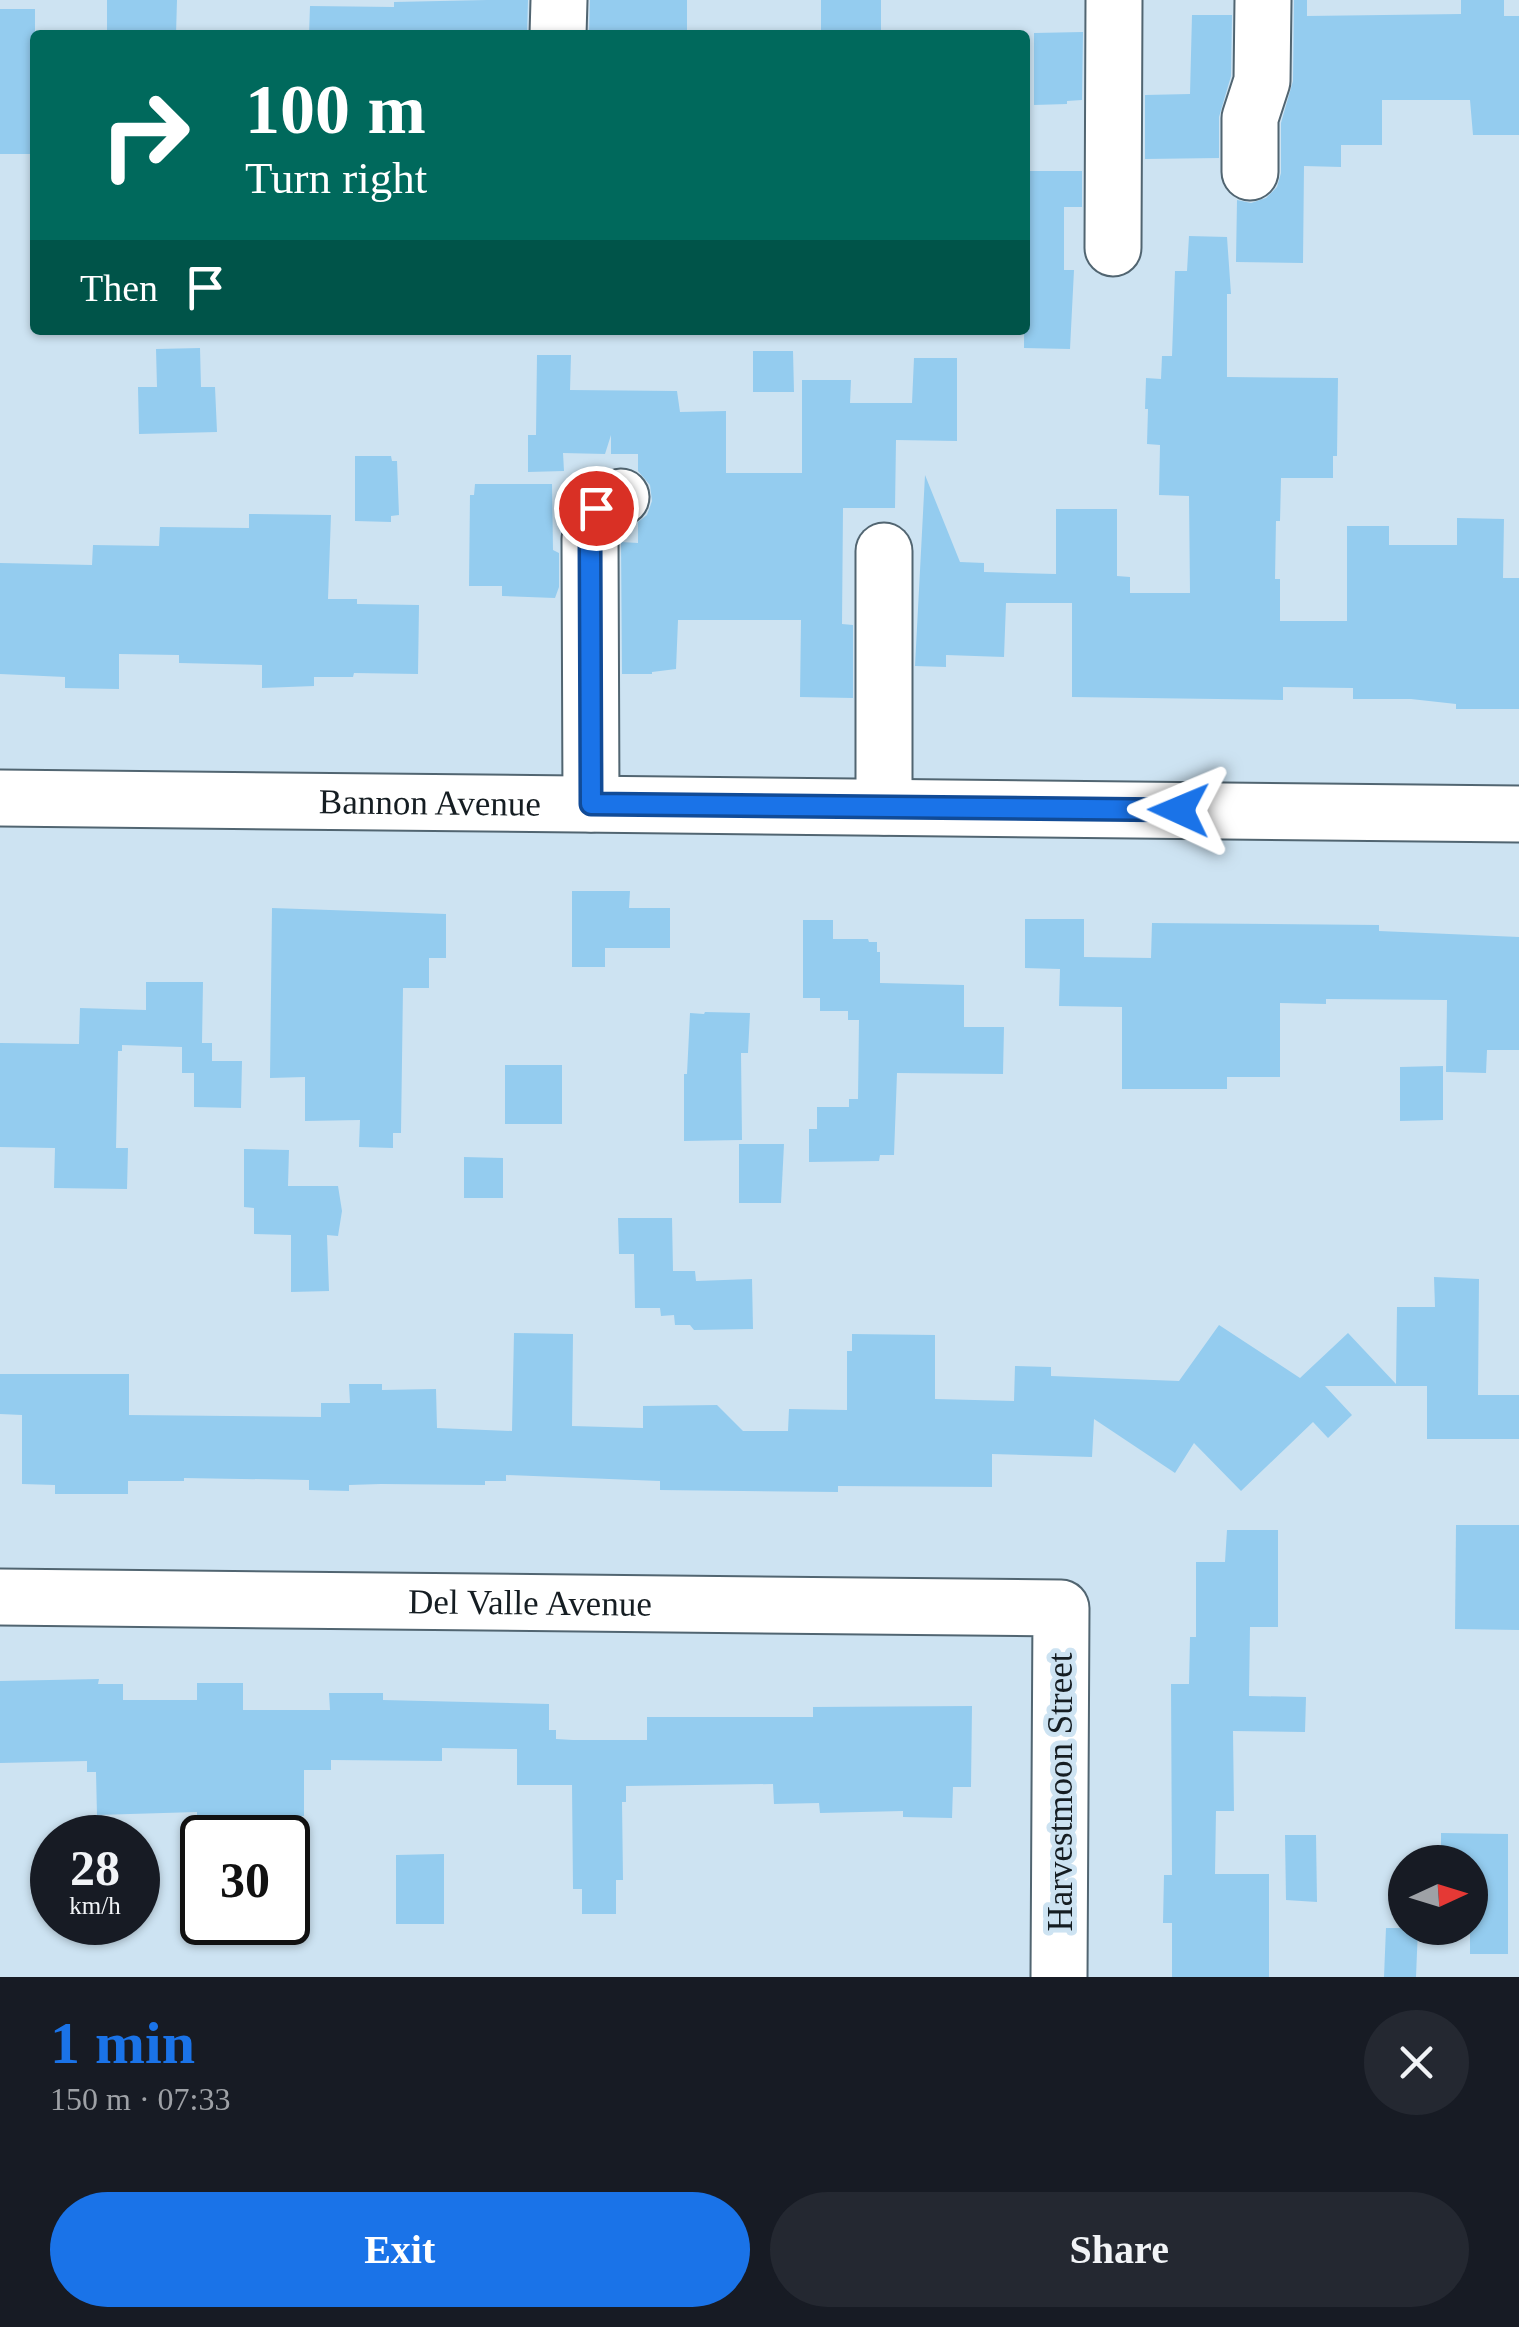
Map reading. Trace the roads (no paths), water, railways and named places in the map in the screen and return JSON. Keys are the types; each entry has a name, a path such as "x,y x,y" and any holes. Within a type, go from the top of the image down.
{"street":[{"path":"558,30 559,0"},
{"path":"1114,0 1114,248"},
{"path":"1250,172 1250,118 1262,81 1263,0"},
{"path":"591,804 590,539 596,508 621,496"},
{"path":"884,552 884,807"},
{"name":"Bannon Avenue","path":"0,798 1519,814"},
{"name":"Del Valle Avenue","path":"0,1597 1060,1608"},
{"name":"Harvestmoon Street","path":"1058,1977 1060,1608"}]}
